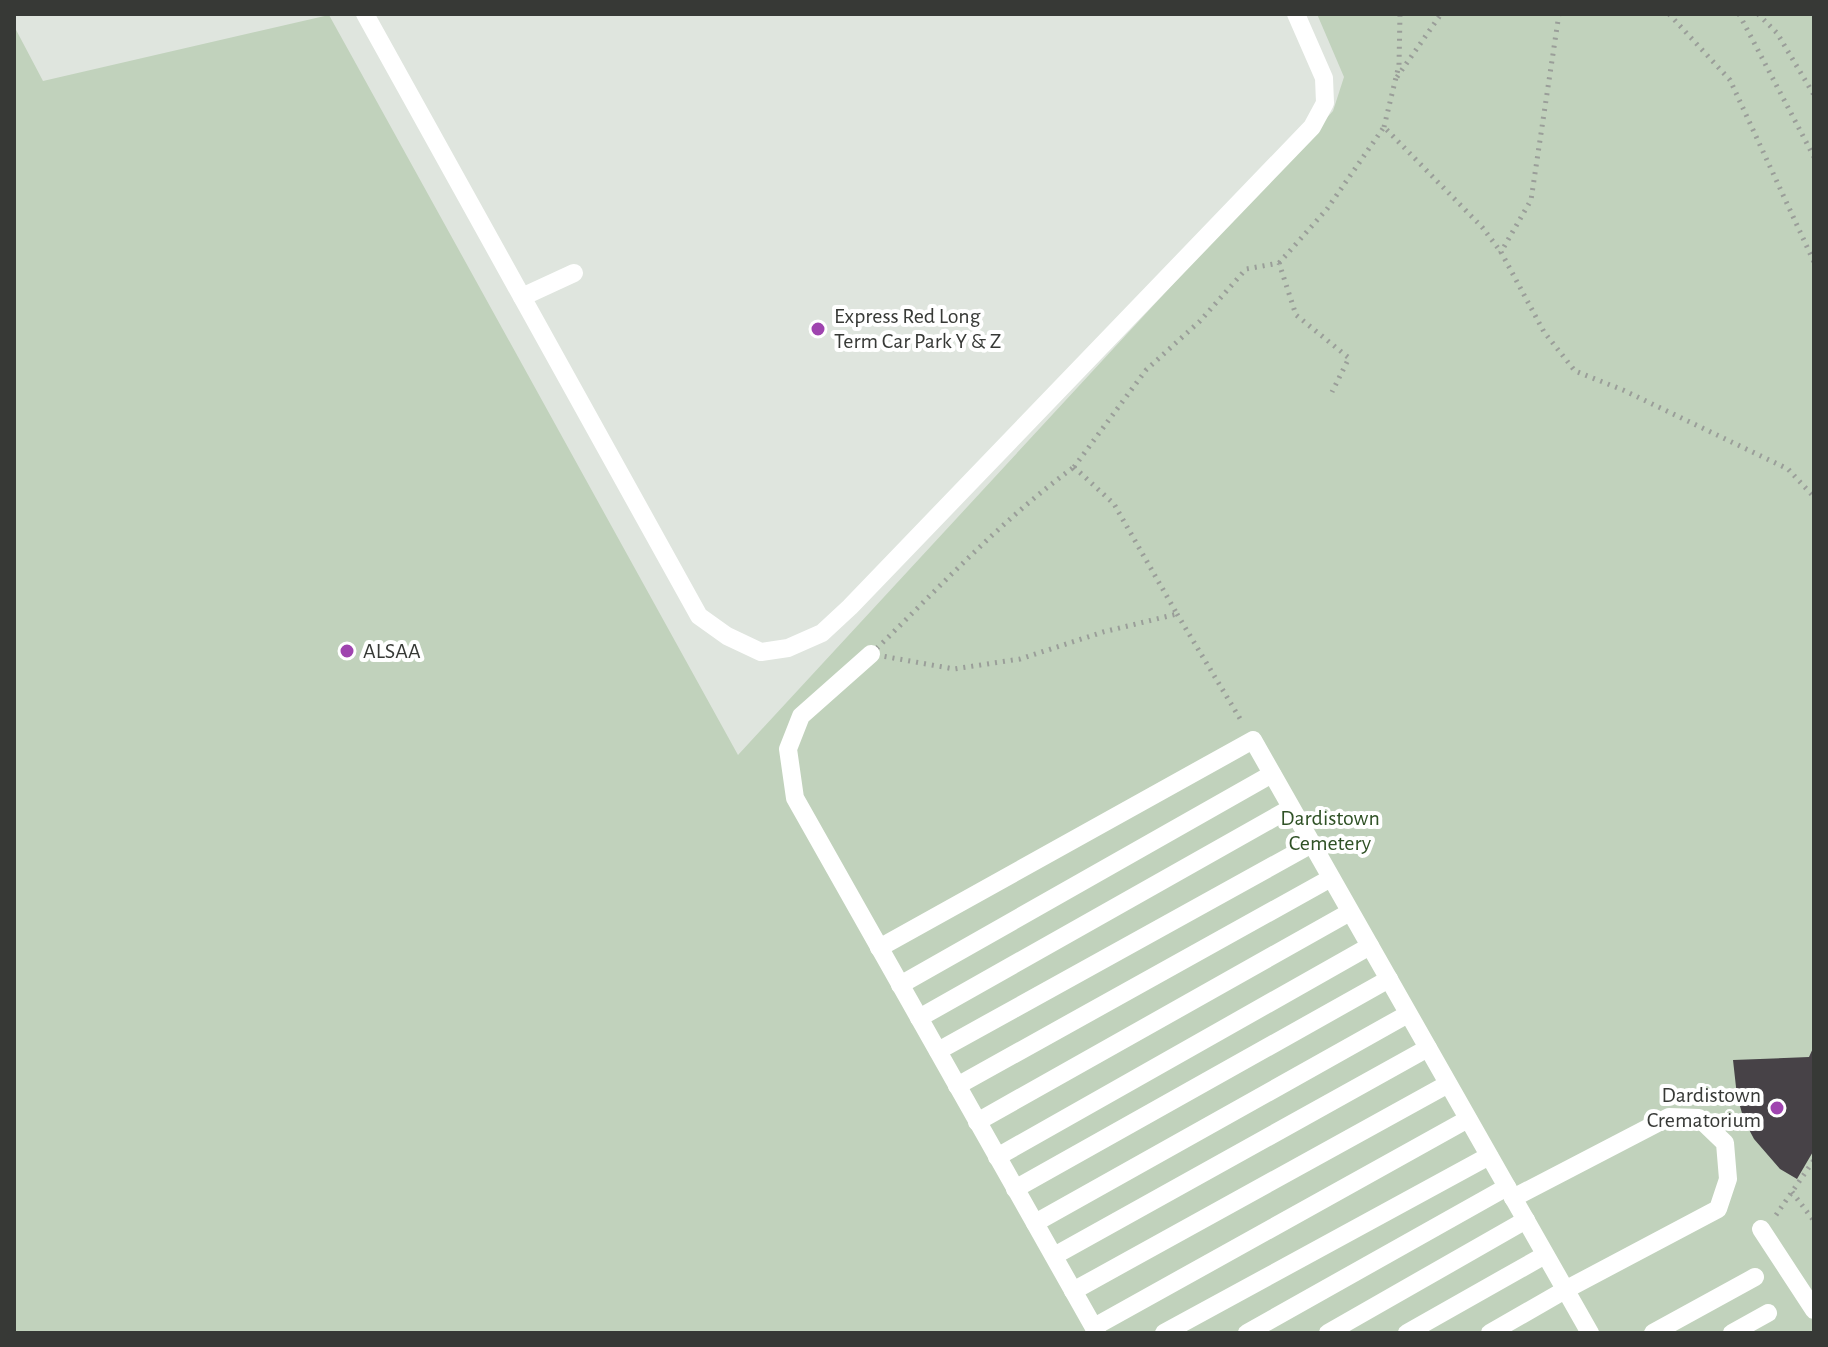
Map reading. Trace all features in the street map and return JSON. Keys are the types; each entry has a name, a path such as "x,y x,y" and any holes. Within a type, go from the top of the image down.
{"lane":[{"path":"365,14 699,616 727,636 761,652 788,648 822,633 850,607 1312,127 1325,103 1324,78 1296,14"},
{"path":"522,297 574,273"},
{"path":"871,654 801,716 788,749 795,798 1095,1330 1468,1119"},
{"path":"879,948 1253,740 1526,1220 1565,1290 1582,1330"},
{"path":"900,985 1272,774"},
{"path":"919,1018 1291,808"},
{"path":"938,1051 1312,844"},
{"path":"957,1086 1331,878"},
{"path":"977,1122 1350,912"},
{"path":"997,1157 1370,946"},
{"path":"1015,1189 1389,979"},
{"path":"1035,1223 1408,1014"},
{"path":"1054,1256 1428,1048"},
{"path":"1073,1291 1448,1084"},
{"path":"1247,1333 1510,1193 1669,1117 1699,1118 1725,1143 1728,1179 1718,1209 1490,1333"},
{"path":"1164,1333 1489,1156"},
{"path":"1328,1333 1526,1220"},
{"path":"1761,1229 1814,1310"},
{"path":"1407,1333 1545,1255"},
{"path":"1653,1333 1755,1277"},
{"path":"1732,1333 1768,1313"}],"path":[{"path":"871,654 995,533 1041,491 1074,467 1146,370 1200,321 1246,269 1279,263 1327,209 1384,127 1399,65 1400,14"},
{"path":"1395,82 1441,14"},
{"path":"1501,252 1531,200 1559,14"},
{"path":"1669,14 1730,80 1814,262"},
{"path":"1739,14 1814,157"},
{"path":"1758,14 1777,33 1814,95"},
{"path":"1384,127 1439,181 1501,252 1544,332 1575,371 1636,396 1788,469 1814,497"},
{"path":"1279,263 1296,315 1349,358 1332,392"},
{"path":"1074,467 1114,504 1248,732"},
{"path":"871,654 954,669 1020,659 1103,632 1177,614"},
{"path":"1792,1192 1814,1221"}],"green space":[{"name":"Dardistown Cemetery","path":"1317,14 1814,14 1814,1333 14,1333 14,26 43,81 329,15 738,755 1333,111 1344,77"}],"building":[{"name":"Dardistown Crematorium","path":"1814,1046 1814,1150 1797,1179 1780,1169 1754,1139 1737,1096 1733,1060 1809,1057"}],"place":[{"name":"Express Red Long Term Car Park Y & Z","path":"818,329"},
{"name":"ALSAA","path":"347,651"},
{"name":"Dardistown Crematorium","path":"1777,1108"}]}
